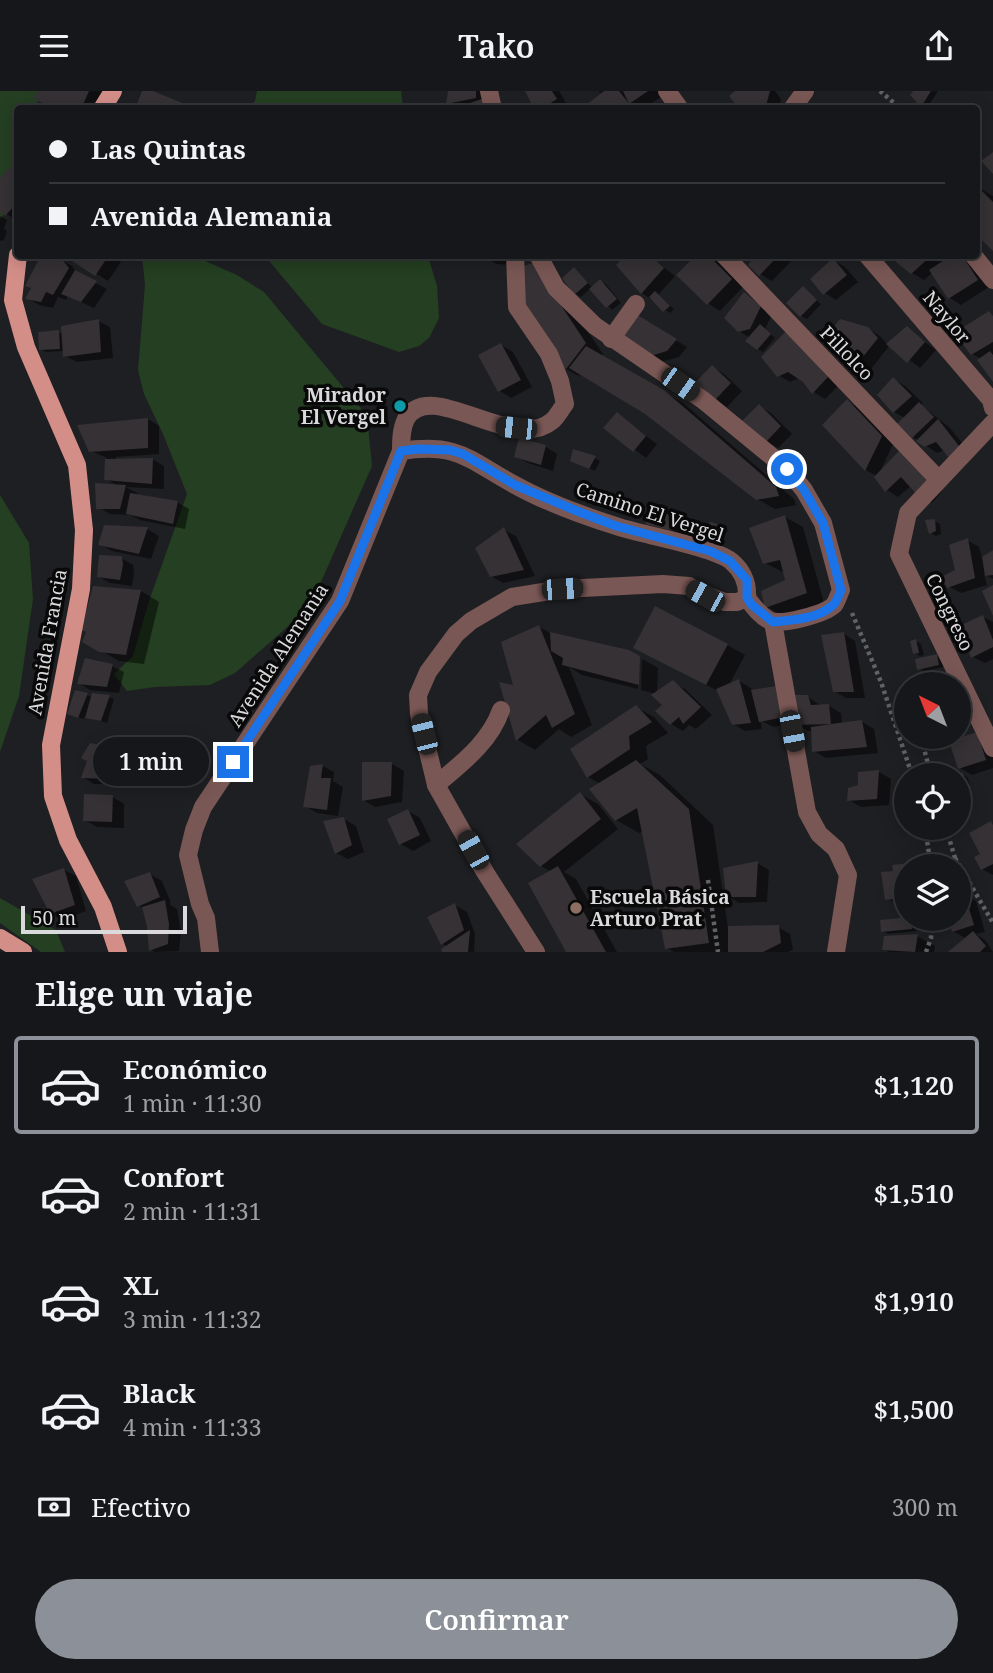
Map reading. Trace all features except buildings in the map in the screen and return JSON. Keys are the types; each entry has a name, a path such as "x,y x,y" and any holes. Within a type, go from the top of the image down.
{"main road":[{"name":"Avenida Francia","path":"18,259 13,300 26,347 77,465 84,530 80,589 51,745 53,796 68,840 103,907 118,952"},
{"path":"0,938 23,952"}],"street":[{"name":"Avenida Alemania","path":"210,952 206,918 188,855 194,830 203,807 340,601 401,451 406,419 415,410 426,405 440,405 499,426 533,430 552,421 565,404 560,381 549,354 517,307 515,259"},
{"path":"540,259 555,288 611,339 703,400 787,469 804,490 823,523 841,590 834,605 822,612 796,620 773,622 807,812 819,834 836,849 848,875 836,952"},
{"name":"Pillolco","path":"728,259 939,479"},
{"name":"Naylor","path":"874,259 991,400 993,408"},
{"path":"976,259 993,280"},
{"path":"611,339 636,304"},
{"path":"939,479 993,423"},
{"name":"Camino El Vergel","path":"401,451 450,450 463,454 515,485 577,511 616,526 710,551 730,561 747,580 747,598 762,616 773,622"},
{"name":"Congreso","path":"939,479 908,513 902,530 899,554 993,748"},
{"path":"536,952 485,872 436,785 419,714 418,695 428,672 456,634 490,608 512,597 532,592 663,584 689,586 705,596 725,601 737,602 747,598"},
{"path":"436,785 482,743 495,727 501,710"}],"path":[{"path":"880,91 896,105"},
{"path":"841,590 860,628 881,682 908,763"},
{"path":"708,880 718,952"},
{"path":"971,885 993,923"},
{"path":"926,952 931,931"}],"green space":[{"path":"0,91 41,91 37,105 14,105 14,196 0,220"},
{"path":"257,91 401,91 403,105 251,105 255,101"},
{"path":"142,259 201,259 237,275 264,292 367,416 372,466 310,607 235,673 210,685 127,691 114,674 133,656 149,601 187,494 144,394 138,370 145,285"},
{"path":"268,259 429,259 437,286 439,318 429,338 419,346 399,352 322,324"},
{"path":"0,495 29,543 33,599 19,696 0,752"},
{"path":"0,898 56,930 65,952 41,952 0,923"}],"place":[{"name":"Mirador El Vergel","path":"400,406"},
{"name":"Escuela Básica Arturo Prat","path":"576,908"}],"route":[{"path":"233,762 340,601 401,451 450,450 463,454 515,485 577,511 616,526 710,551 730,561 747,580 747,598 762,616 773,622 796,620 822,612 834,605 841,590 823,523 804,490 787,469"}]}
